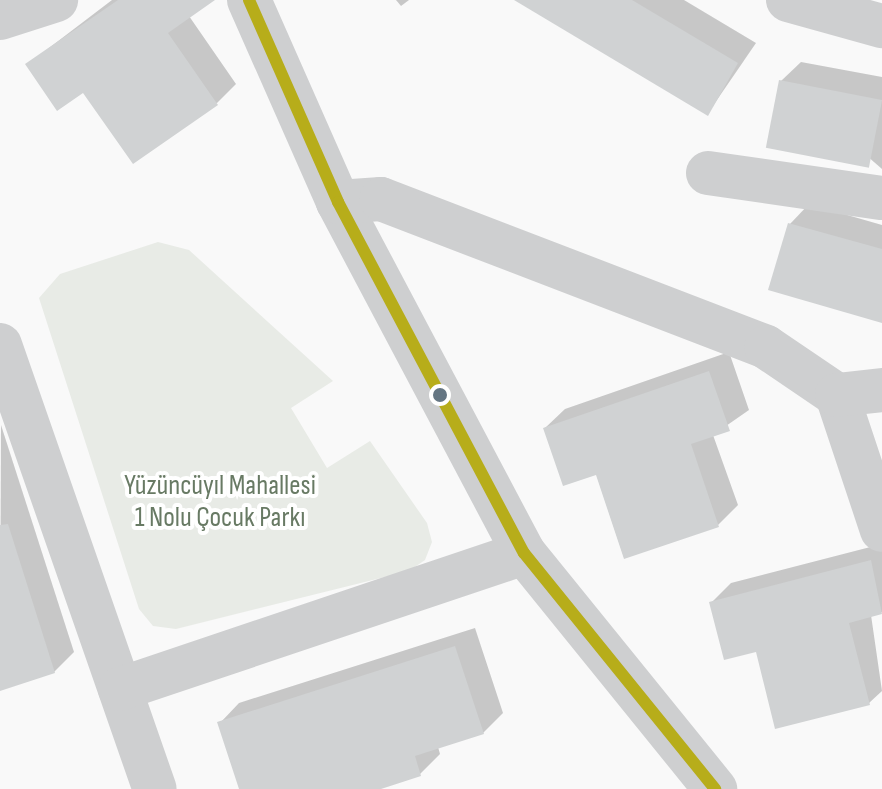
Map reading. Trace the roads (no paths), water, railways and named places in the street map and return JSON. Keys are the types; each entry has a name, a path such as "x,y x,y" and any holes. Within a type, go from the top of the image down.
{"street":[{"path":"0,18 56,0"},
{"path":"249,0 338,202 524,553 715,789"},
{"path":"788,0 882,26"},
{"path":"708,173 882,198"},
{"path":"338,202 381,199 766,347 837,395 882,530"},
{"path":"0,345 155,789"},
{"path":"837,395 882,390"},
{"path":"120,689 524,553"}],"park label":[{"name":"Yüzüncüyıl Mahallesi 1 Nolu Çocuk Parkı","path":"220,502"}]}
